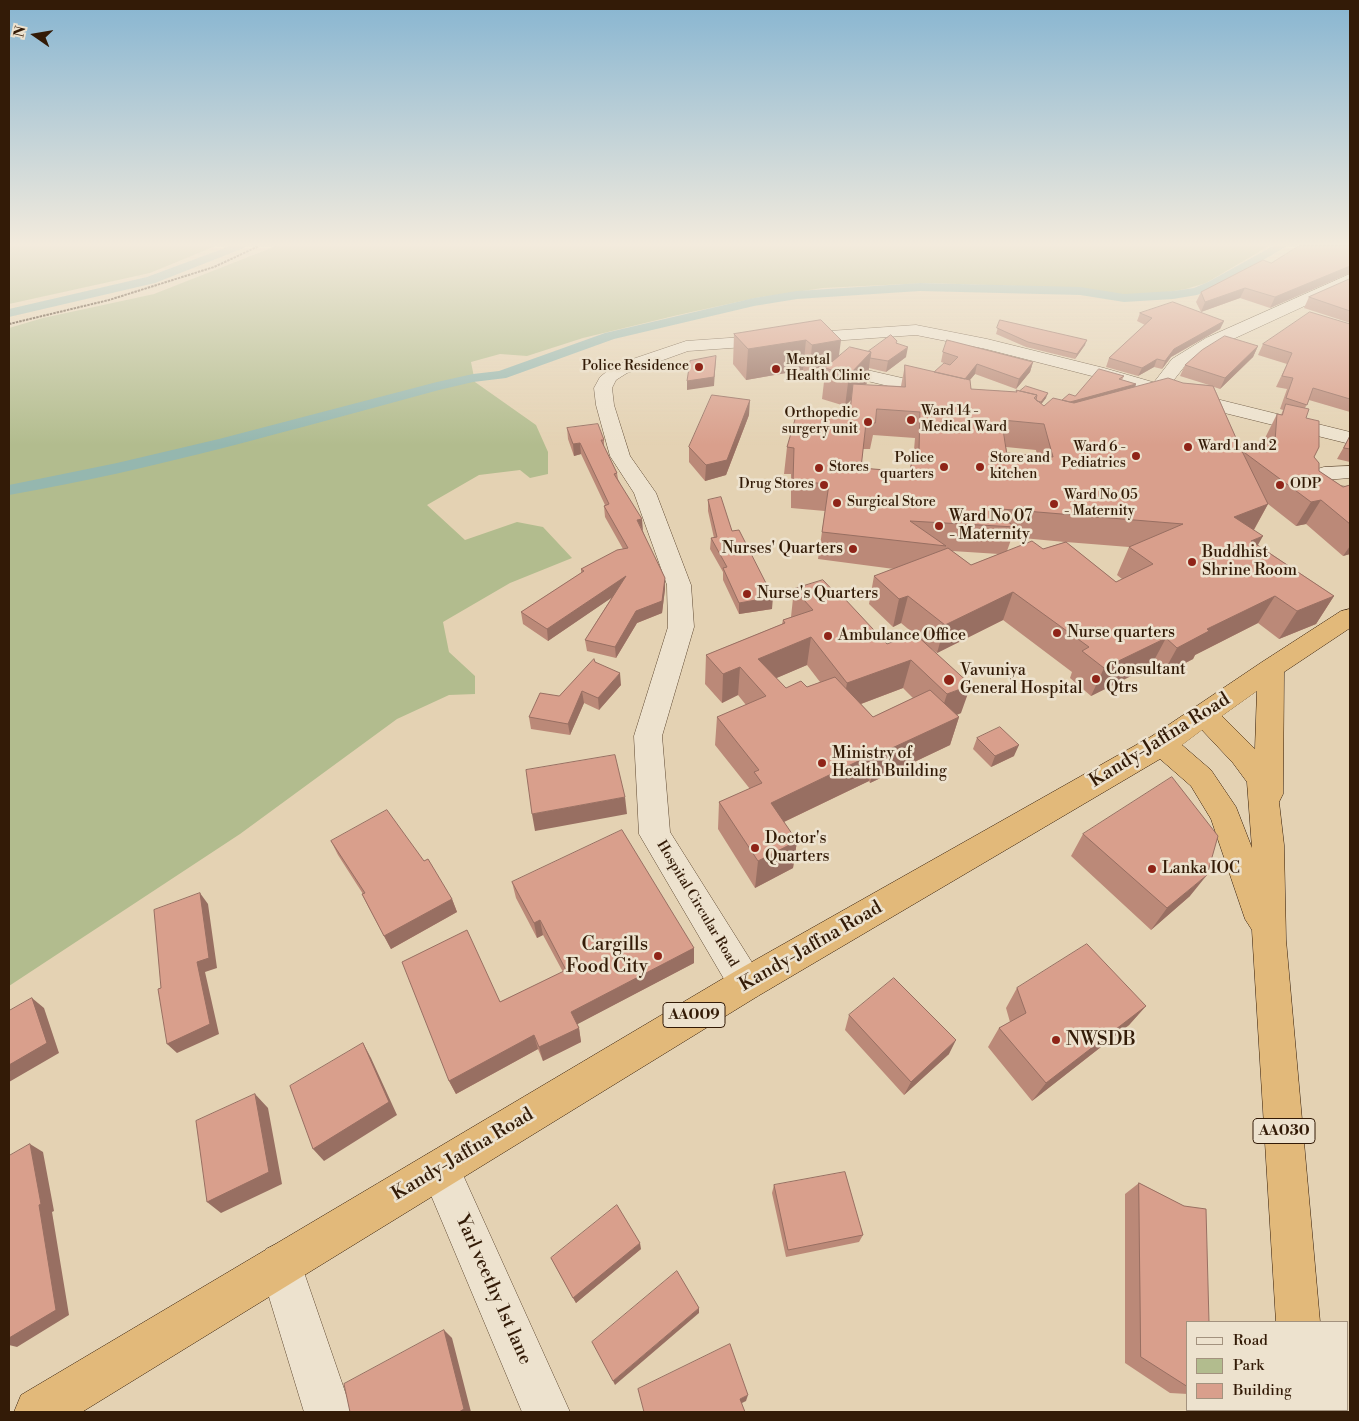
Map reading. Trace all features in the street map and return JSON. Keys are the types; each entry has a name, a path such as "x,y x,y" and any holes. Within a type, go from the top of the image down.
{"highway":[{"name":"Kandy-Jaffna Road","path":"38,1412 746,984 1162,744 1271,668 1350,618"},
{"path":"1268,845 1271,668"},
{"name":"AA030","path":"1204,715 1243,755 1261,779 1268,845 1269,940 1298,1321"},
{"name":"AA030","path":"1162,744 1202,778 1225,816 1269,940"}],"street":[{"path":"1140,401 1168,393 1164,381 1178,364 1212,342 1280,312"},
{"path":"1294,312 1304,315"},
{"name":"Hospital Circular Road","path":"746,984 655,834 648,736 681,627 679,585 645,493 620,456 605,405 603,388 608,377 621,369 686,346 916,330 987,344 1098,372 1168,393 1350,438"},
{"path":"868,332 848,371 952,395"},
{"path":"1350,472 1324,473 1314,476 1312,481 1325,491 1335,494 1350,493"},
{"name":"Yarl veethy 1st lane","path":"440,1169 546,1412"},
{"path":"281,1264 328,1412"}],"path":[{"path":"9,324 58,312"}],"green space":[{"path":"69,312 690,312 583,338 527,356 500,354 471,362 475,382 536,425 548,452 548,474 530,478 520,470 479,475 427,505 465,540 517,522 543,527 572,558 510,583 443,622 449,652 475,676 475,694 449,695 397,719 240,834 9,986 9,328"}],"building":[{"path":"1201,312 1224,321 1174,349 1165,361 1157,359 1142,368 1109,358 1152,318 1140,313"},
{"path":"1310,312 1350,324 1350,399 1313,388 1307,405 1286,398 1293,378 1282,376 1292,353 1263,344"},
{"path":"821,320 841,340 812,345 806,340 748,349 734,334"},
{"path":"1000,320 1087,340 1077,354 1028,342 997,328"},
{"path":"891,335 897,341 896,343 908,347 888,361 870,358 871,352 869,351"},
{"path":"1225,336 1258,346 1225,378 1185,365 1202,350"},
{"path":"947,340 1033,362 1019,379 977,364 965,379 934,372 944,363 950,365 958,357 943,352"},
{"path":"850,347 871,352 849,375 825,368"},
{"path":"716,356 714,377 687,381 690,361"},
{"path":"905,365 970,380 971,389 1017,392 1016,390 1037,395 1034,398 1044,406 1053,398 1074,403 1168,378 1183,383 1213,386 1268,504 1234,517 1263,536 1251,541 1334,596 1297,611 1275,596 1207,629 1209,631 1177,648 1166,638 1104,668 1082,651 1089,647 1013,592 945,625 908,596 899,599 874,576 948,548 971,565 1032,541 1043,549 1066,542 1116,582 1153,564 1129,547 1183,524 989,508 1015,527 910,521 946,546 822,532 829,484 793,481 794,448 787,447 798,409 850,412 853,384 905,387","holes":["877,409 920,412 919,450 914,450 910,472 861,468 866,423 875,423","1002,420 1044,424 1053,457 1007,453"]},
{"path":"1099,369 1124,376 1119,379 1136,384 1070,402 1062,400 1069,394 1075,396"},
{"path":"1026,386 1048,393 1041,402 1037,401 1037,395 1020,391"},
{"path":"712,395 750,400 727,460 706,465 689,447"},
{"path":"1286,404 1309,409 1306,418 1319,421 1319,447 1314,457 1319,463 1319,471 1343,487 1350,485 1350,524 1321,500 1311,502 1241,450 1267,452 1267,439 1275,441 1277,414 1282,415"},
{"path":"598,424 604,440 601,440 617,473 614,474 642,519 637,520 665,578 662,601 636,611 615,647 585,640 626,576 547,629 521,612 584,571 581,569 617,550 628,548 604,506 609,504 580,443 573,444 567,428"},
{"path":"1350,436 1350,449 1344,448"},
{"path":"721,497 732,531 739,530 773,597 739,603 723,568 727,567 711,538 717,537 708,500"},
{"path":"823,580 841,599 844,598 887,644 914,633 971,685 947,694 911,660 847,683 811,637 758,659 786,688 801,681 807,687 835,677 873,717 930,690 959,717 877,755 875,753 771,803 797,841 758,861 719,802 762,783 754,772 759,770 717,717 766,696 740,667 723,674 706,655 785,623 783,620 813,610 794,589"},
{"path":"594,659 595,662 620,673 598,698 582,691 568,724 529,717 540,693 559,696"},
{"path":"1000,727 1019,745 995,756 977,738"},
{"path":"615,755 625,797 532,814 526,770"},
{"path":"1172,777 1218,836 1207,875 1167,908 1083,834"},
{"path":"387,810 424,861 428,859 452,899 384,936 362,894 365,893 331,841"},
{"path":"622,830 694,948 571,1012 579,1028 539,1047 534,1035 449,1081 402,962 467,930 500,1002 566,970 540,920 534,923 512,882"},
{"path":"200,893 209,958 197,962 210,1024 167,1044 158,989 161,988 154,910"},
{"name":"NWSDB","path":"1087,944 1146,1006 1046,1083 999,1028 1026,1013 1017,988"},
{"path":"894,978 956,1040 911,1082 849,1015"},
{"path":"32,998 47,1043 9,1065 9,1011"},
{"path":"363,1043 389,1102 313,1149 290,1086"},
{"path":"255,1094 269,1172 207,1202 196,1121"},
{"path":"30,1144 41,1204 39,1205 56,1310 9,1338 9,1156"},
{"path":"845,1172 863,1235 788,1250 774,1185"},
{"path":"1139,1183 1184,1206 1206,1209 1209,1321 1186,1321 1186,1386 1141,1357"},
{"path":"617,1205 640,1243 573,1298 551,1258"},
{"path":"677,1271 699,1308 613,1381 592,1342"},
{"path":"444,1330 464,1409 459,1412 350,1412 344,1384"},
{"path":"730,1344 748,1395 740,1399 745,1412 644,1412 638,1389"}],"waterway":[{"path":"9,490 117,468 222,443 437,386 473,378 501,375 610,336 710,312"}],"place":[{"name":"Police Residence","path":"699,367"},
{"name":"Mental Health Clinic","path":"776,369"},
{"name":"Ward 14 - Medical Ward","path":"911,420"},
{"name":"Orthopedic surgery unit","path":"868,422"},
{"name":"Ward 1 and 2","path":"1188,447"},
{"name":"Ward 6 - Pediatrics","path":"1136,456"},
{"name":"Police quarters","path":"944,467"},
{"name":"Store and kitchen","path":"980,467"},
{"name":"Stores","path":"819,468"},
{"name":"Drug Stores","path":"824,485"},
{"name":"ODP","path":"1280,485"},
{"name":"Surgical Store","path":"837,503"},
{"name":"Ward No 05 - Maternity","path":"1054,504"},
{"name":"Ward No 07 - Maternity","path":"939,526"},
{"name":"Nurses' Quarters","path":"853,549"},
{"name":"Buddhist Shrine Room","path":"1192,562"},
{"name":"Nurse's Quarters","path":"747,594"},
{"name":"Nurse quarters","path":"1057,633"},
{"name":"Ambulance Office","path":"828,636"},
{"name":"Consultant Qtrs","path":"1096,679"},
{"name":"Vavuniya General Hospital","path":"949,680"},
{"name":"Ministry of Health Building","path":"822,763"},
{"name":"Doctor's Quarters","path":"755,848"},
{"name":"Lanka IOC","path":"1152,869"},
{"name":"Cargills Food City","path":"658,956"},
{"name":"NWSDB","path":"1056,1040"}]}
